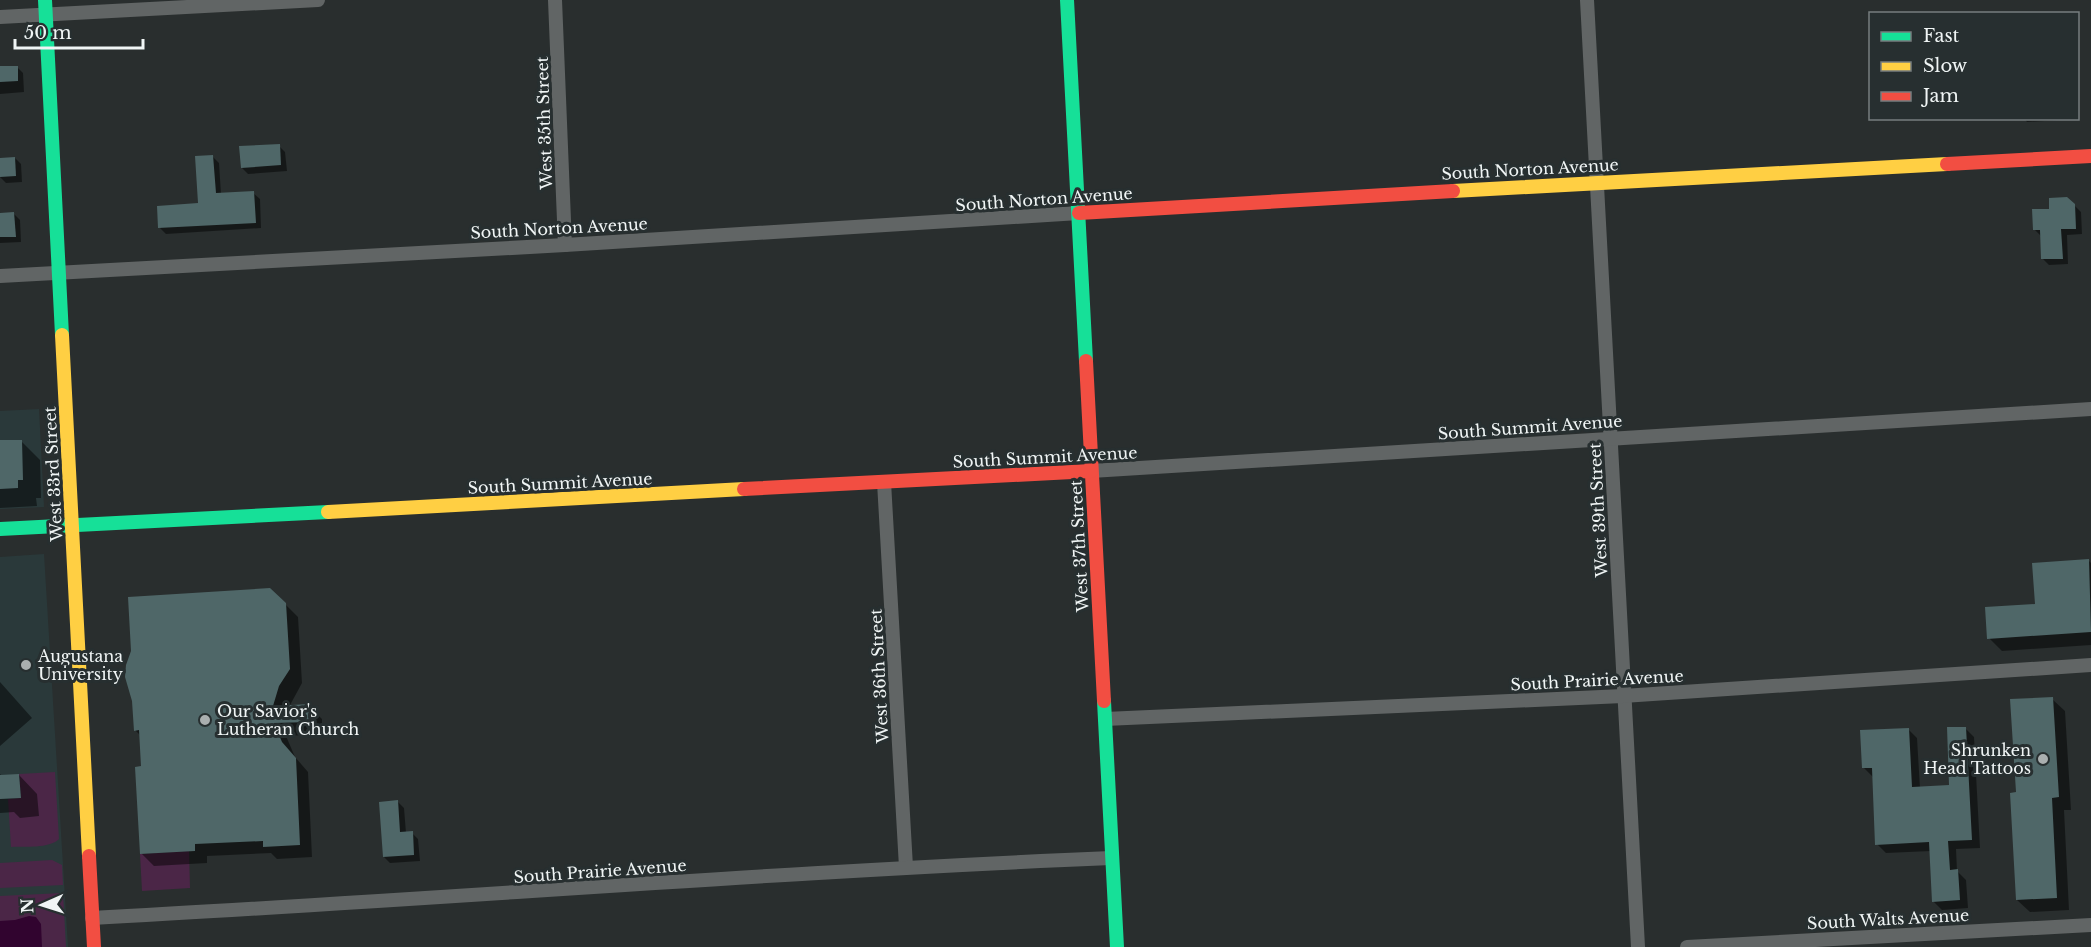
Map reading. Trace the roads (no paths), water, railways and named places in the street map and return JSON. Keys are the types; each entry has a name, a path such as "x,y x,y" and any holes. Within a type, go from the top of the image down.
{"street":[{"name":"West 33rd Street","path":"45,0 94,947"},
{"path":"0,17 318,0"},
{"name":"West 35th Street","path":"555,0 565,245"},
{"name":"West 37th Street","path":"1066,0 1116,947"},
{"name":"West 39th Street","path":"1587,0 1638,947"},
{"name":"South Norton Avenue","path":"0,276 565,245 1596,182 2091,156"},
{"name":"South Summit Avenue","path":"0,529 1091,471 2091,409"},
{"name":"West 36th Street","path":"884,482 906,867"},
{"name":"South Prairie Avenue","path":"1105,719 1623,696 2091,665"},
{"name":"South Prairie Avenue","path":"92,918 348,904 906,867 1111,858"},
{"name":"South Walts Avenue","path":"1687,947 1766,945 2091,925"}],"place":[{"name":"Augustana University","path":"26,665"},
{"name":"Our Savior's Lutheran Church","path":"205,720"},
{"name":"Shrunken Head Tattoos","path":"2043,759"}]}
